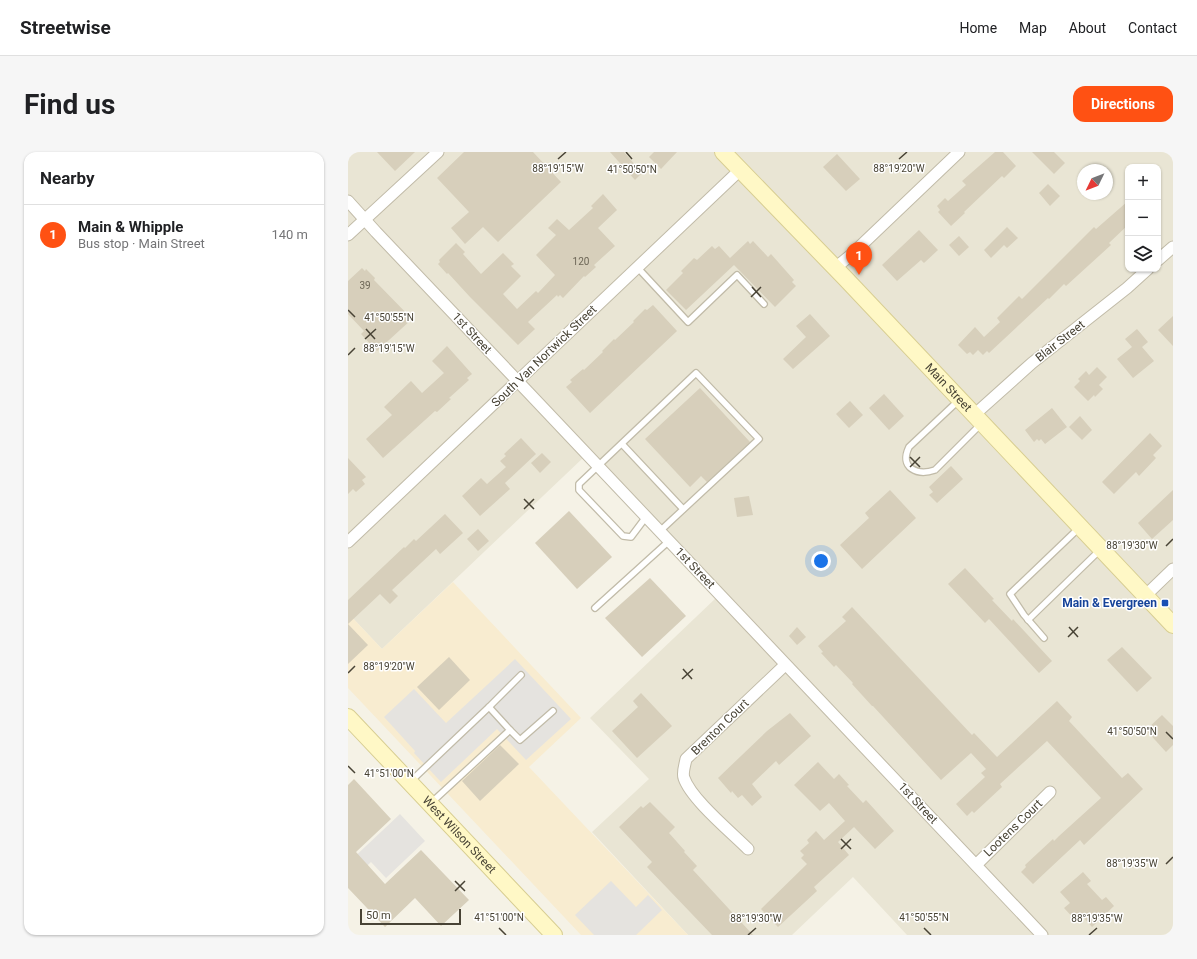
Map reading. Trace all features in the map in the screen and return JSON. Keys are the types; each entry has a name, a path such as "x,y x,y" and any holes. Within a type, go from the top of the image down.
{"main road":[{"name":"Main Street","path":"723,152 960,399 1173,625"},
{"name":"West Wilson Street","path":"348,717 554,935"}],"street":[{"path":"348,235 438,152"},
{"path":"835,268 851,255 959,152"},
{"name":"South Van Nortwick Street","path":"348,542 740,170"},
{"name":"1st Street","path":"348,201 1042,935"},
{"path":"1161,257 1173,247"},
{"name":"Blair Street","path":"978,419 1032,363 1128,288 1145,272"},
{"path":"1145,596 1173,569"},
{"name":"Brenton Court","path":"748,849 702,804 687,785 683,776 686,759 786,665"},
{"name":"Lootens Court","path":"976,865 1050,792"}],"lane":[{"path":"637,267 688,322 737,276 764,304"},
{"path":"646,517 631,537 623,536 579,490 579,484 696,373 759,439 660,531"},
{"path":"960,399 909,447 905,459 911,468 918,472 928,473 935,470 978,419"},
{"path":"622,444 683,509"},
{"path":"1044,638 1028,620 1010,594 1080,527"},
{"path":"595,608 669,541"},
{"path":"1028,620 1101,549"},
{"path":"410,782 521,675"},
{"path":"489,707 520,740 553,711"},
{"path":"430,804 510,730"}],"shaded area":[{"path":"348,152 1173,152 1173,935 907,935 853,877 792,935 688,935 592,832 649,779 590,718 717,597 584,457 382,649 348,613"},
{"path":"453,582 581,718 529,767 688,935 581,935 348,688 348,613 382,649"},
{"path":"515,659 571,719 526,760 497,729 441,782 384,717 414,689 446,723"},
{"path":"400,814 425,841 386,878 371,862 348,884 348,863"},
{"path":"611,881 636,907 648,895 662,910 636,935 594,935 575,915"}],"building":[{"path":"377,152 415,152 395,171"},
{"path":"464,152 533,152 561,182 498,242 483,227 465,244 451,228 469,212 437,178"},
{"path":"610,152 624,152 642,173 635,180"},
{"path":"654,152 677,152 661,169 649,157"},
{"path":"995,152 1003,152 1016,166 1004,178 1002,176 951,226 938,212 940,210 937,206 945,198 948,201 966,185 962,181"},
{"path":"1032,152 1054,152 1065,163 1054,174"},
{"path":"837,154 860,179 846,191 823,167"},
{"path":"1048,184 1060,196 1050,206 1039,193"},
{"path":"603,194 617,210 598,228 615,246 594,265 596,267 585,277 584,276 563,298 560,295 558,297 557,295 528,322 535,329 518,345 438,264 440,262 439,260 456,243 465,252 463,254 481,274 503,253 514,264 511,266 521,276 503,294 517,309 536,291 538,293 555,275 536,255 556,235 548,228 557,219 569,230 593,208 591,206"},
{"path":"1125,204 1125,228 1109,243 1111,245 1066,286 1064,284 1049,299 1048,298 989,353 987,351 983,355 978,350 973,355 970,352 967,354 958,345 975,327 984,337 1000,322 997,318 1019,296 1022,299 1094,227 1096,229"},
{"path":"1007,227 1018,238 1007,248 1004,245 991,258 984,250"},
{"path":"919,230 938,250 924,263 921,260 897,281 882,265"},
{"path":"959,236 969,247 959,256 949,245"},
{"path":"748,241 750,244 753,241 768,257 771,254 794,280 792,282 796,286 775,307 734,265 686,310 666,290 683,273 681,271 694,258 697,260 712,246 715,249 719,246 730,258"},
{"path":"362,268 365,271 366,269 375,278 374,280 412,319 377,351 361,334 364,331 348,314 348,281"},
{"path":"653,305 677,331 590,413 566,387 572,382 570,380 583,369 584,370 614,339 615,340 634,322 633,321 645,309 647,310"},
{"path":"810,314 830,336 793,369 783,359 806,337 796,326"},
{"path":"1173,316 1173,346 1158,330"},
{"path":"1137,329 1148,342 1142,347 1154,361 1133,378 1117,359 1132,347 1125,339"},
{"path":"447,346 472,374 467,378 469,380 449,398 451,399 437,412 435,411 383,458 366,439 392,415 384,407 411,381 422,393 444,373 432,361"},
{"path":"1097,367 1107,377 1099,385 1103,389 1095,397 1094,395 1088,401 1074,387 1080,381 1078,379 1086,371 1089,375"},
{"path":"700,388 750,442 707,482 701,476 690,487 645,439"},
{"path":"884,394 904,416 889,430 869,408"},
{"path":"850,401 863,415 849,428 836,414"},
{"path":"1052,408 1067,427 1045,444 1041,439 1039,441 1037,439 1034,442 1025,430"},
{"path":"1080,416 1092,430 1082,440 1069,427"},
{"path":"1150,433 1162,446 1153,455 1156,458 1139,476 1136,472 1114,494 1102,482"},
{"path":"521,438 536,454 505,483 510,489 480,516 462,496 481,478 487,484 506,467 500,461 506,456 504,454"},
{"path":"542,453 551,462 540,473 531,463"},
{"path":"348,458 366,477 362,480 365,484 356,492 353,489 348,494"},
{"path":"951,466 963,479 937,503 929,495 933,492 929,487"},
{"path":"890,490 916,518 862,569 840,545 869,518 865,513"},
{"path":"1173,490 1173,520 1152,539 1138,523"},
{"path":"749,496 753,515 737,517 734,498"},
{"path":"569,511 612,557 577,589 535,543"},
{"path":"445,514 463,533 440,554 436,549 392,590 398,596 390,604 380,594 348,624 348,600 404,547 405,548 414,539 416,541"},
{"path":"478,529 489,541 478,551 467,539"},
{"path":"965,568 994,599 992,600 1012,621 1013,619 1052,661 1039,673 989,619 985,623 948,584"},
{"path":"650,578 686,616 642,657 605,618"},
{"path":"852,607 972,735 974,733 997,757 1057,701 1072,717 1069,721 1122,778 1128,773 1143,789 1084,845 1080,840 1033,884 1021,872 1026,867 1025,865 1101,798 1047,741 1000,784 1002,787 974,813 972,811 967,816 956,804 985,777 981,773 986,769 971,753 941,780 836,665 834,667 821,653 823,652 818,646 846,621 842,617"},
{"path":"348,624 368,645 348,664"},
{"path":"797,627 806,637 797,645 789,636"},
{"path":"1122,647 1152,678 1137,692 1107,660"},
{"path":"449,657 470,680 439,710 417,687"},
{"path":"641,693 672,726 637,758 612,731 638,707 633,701"},
{"path":"790,713 811,736 779,765 776,761 752,784 762,797 752,806 742,795 738,798 732,791 731,793 718,778 767,731"},
{"path":"1162,715 1173,726 1173,745 1166,752 1146,730"},
{"path":"500,745 519,764 480,801 462,781"},
{"path":"818,762 834,779 839,774 849,785 847,786 863,803 866,800 894,831 875,849 854,827 838,842 849,855 814,887 817,891 778,927 761,909 807,864 801,858 804,855 800,851 809,843 807,840 816,831 824,840 845,821 829,803 820,811 794,785"},
{"path":"354,779 391,819 356,852 385,884 421,850 469,900 441,926 415,898 385,927 348,888 348,785"},
{"path":"650,802 675,827 669,833 697,866 693,870 753,935 712,935 647,867 652,862 619,827 641,806 643,808"},
{"path":"1083,872 1091,881 1087,884 1102,900 1106,897 1114,906 1092,927 1083,917 1077,922 1064,908 1070,903 1060,892"}],"place":[{"name":"Main & Whipple","path":"859,275"},
{"name":"Main & Evergreen","path":"1165,603"}]}
